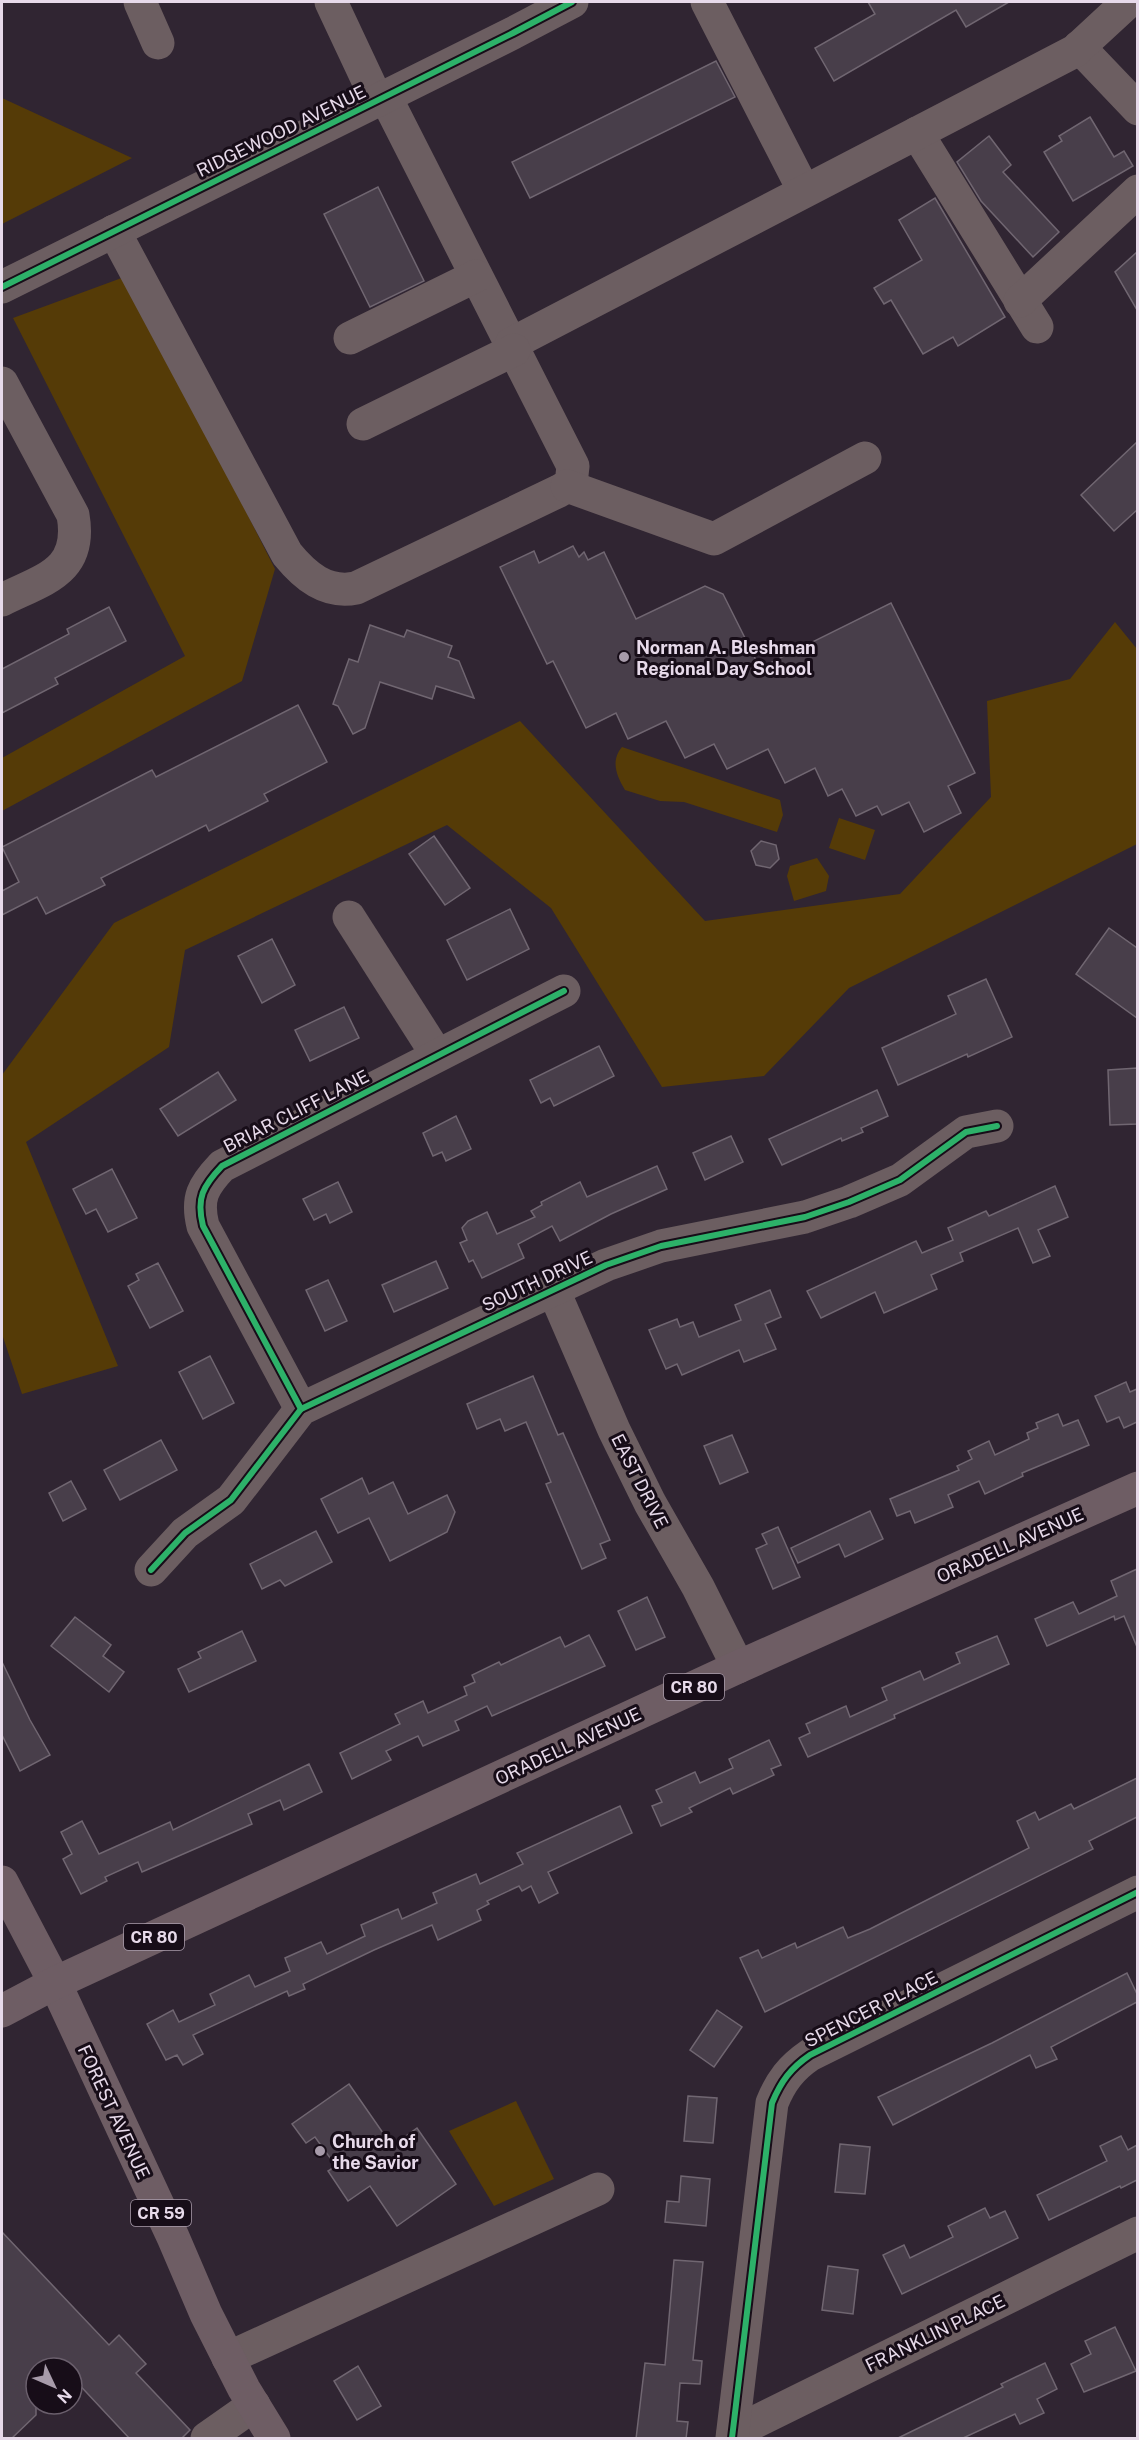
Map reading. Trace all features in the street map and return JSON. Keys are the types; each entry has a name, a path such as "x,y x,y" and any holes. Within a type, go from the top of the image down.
{"main road":[{"name":"ORADELL AVENUE","path":"2,2011 55,1983 738,1667 1137,1488"},
{"name":"FOREST AVENUE","path":"2,1882 55,1983 206,2314 274,2439"}],"street":[{"path":"140,2 158,43"},
{"path":"114,231 287,554 301,571 314,580 330,588 346,590 356,588 571,484 574,476 573,466 476,276 331,2"},
{"name":"RIDGEWOOD AVENUE","path":"2,287 573,2"},
{"path":"707,2 804,191"},
{"path":"363,424 1079,47 1128,2"},
{"path":"1079,47 1137,109"},
{"path":"917,133 1029,314 1137,191"},
{"path":"350,338 476,276"},
{"path":"2,383 73,515 76,530 75,546 68,561 58,572 2,600"},
{"path":"567,486 714,539 865,458"},
{"path":"349,917 437,1055"},
{"name":"BRIAR CLIFF LANE","path":"301,1409 203,1226 199,1210 201,1196 209,1180 222,1166 564,991"},
{"name":"SOUTH DRIVE","path":"152,1570 185,1533 231,1500 301,1409 606,1265 662,1246 805,1217 849,1202 900,1180 966,1132 997,1126"},
{"name":"EAST DRIVE","path":"553,1289 614,1431 650,1503 698,1587 738,1667"},
{"name":"SPENCER PLACE","path":"733,2436 772,2103 780,2085 793,2067 810,2055 1137,1892"},
{"path":"228,2358 598,2189"},
{"name":"FRANKLIN PLACE","path":"733,2436 1137,2233"},
{"path":"207,2439 254,2405"}],"shaded area":[{"path":"2,98 132,158 2,224"},
{"path":"127,276 275,569 242,681 2,811 2,758 185,656 13,318"},
{"path":"1115,622 1137,649 1137,844 849,988 764,1076 662,1087 551,908 447,825 185,950 169,1047 26,1142 118,1366 22,1394 2,1334 2,1075 114,923 520,721 705,921 900,894 991,797 987,701 1070,679"},
{"path":"622,747 780,800 783,815 777,832 684,802 660,801 625,790 616,769 616,758"},
{"path":"839,818 875,830 865,860 829,848"},
{"path":"817,858 829,876 826,891 794,901 787,876 790,866"},
{"path":"516,2101 554,2179 494,2206 449,2131"}],"building":[{"path":"868,2 1009,2 966,27 956,10 834,81 815,48 875,14"},
{"path":"716,61 735,97 530,198 512,162"},
{"path":"1090,117 1114,157 1124,151 1133,166 1073,201 1044,152 1062,141 1059,136"},
{"path":"989,136 1011,165 1003,172 1059,232 1033,257 981,201 957,162"},
{"path":"378,187 424,281 370,307 324,214"},
{"path":"935,198 1005,317 958,346 953,337 923,354 891,300 884,304 874,288 922,260 899,220"},
{"path":"1137,252 1137,310 1115,272"},
{"path":"1137,442 1137,510 1114,531 1081,495"},
{"path":"573,546 579,557 584,552 588,560 604,552 636,619 705,586 723,594 760,668 891,603 975,773 948,786 961,813 924,832 909,802 882,815 877,806 856,816 842,789 828,796 815,768 785,783 768,749 727,769 714,744 685,758 666,721 628,739 616,713 586,728 553,661 547,664 500,567 534,551 539,563"},
{"path":"109,607 126,641 55,678 58,684 2,713 2,669 69,634 67,629"},
{"path":"370,625 404,637 407,630 452,646 448,657 459,661 474,698 436,686 432,699 380,682 365,728 353,734 338,706 333,704 349,659 358,662"},
{"path":"298,705 327,762 264,794 268,801 209,831 206,825 101,878 105,885 46,914 37,897 2,915 2,891 19,882 2,847 152,770 156,777"},
{"path":"434,836 470,888 445,905 409,854"},
{"path":"761,841 776,845 779,859 770,868 756,865 751,851"},
{"path":"510,909 529,949 467,980 447,940"},
{"path":"1109,928 1137,948 1137,1018 1076,974"},
{"path":"272,939 295,985 262,1003 238,956"},
{"path":"986,979 1012,1037 898,1085 882,1048 956,1014 948,996"},
{"path":"344,1007 359,1038 310,1061 295,1030"},
{"path":"599,1046 614,1076 554,1106 550,1098 541,1103 530,1080"},
{"path":"1137,1068 1137,1124 1110,1125 1108,1070"},
{"path":"218,1072 236,1100 178,1136 160,1109"},
{"path":"877,1090 888,1116 861,1128 863,1132 842,1141 841,1138 782,1165 769,1139"},
{"path":"456,1116 471,1149 446,1161 442,1152 433,1156 423,1133"},
{"path":"731,1136 743,1162 705,1180 693,1153"},
{"path":"657,1166 667,1189 611,1214 560,1241 552,1226 518,1244 524,1258 482,1278 473,1260 469,1262 460,1243 467,1240 462,1228 468,1221 487,1212 497,1234 535,1217 531,1211 542,1205 541,1202 580,1182 587,1197"},
{"path":"112,1169 137,1218 108,1232 96,1209 86,1214 73,1189"},
{"path":"338,1182 352,1212 330,1223 326,1214 314,1220 303,1199"},
{"path":"1055,1186 1068,1217 1038,1230 1050,1256 1033,1263 1018,1228 960,1253 963,1261 931,1275 937,1289 884,1313 875,1292 821,1318 807,1291 916,1241 922,1253 953,1240 948,1228 986,1211 989,1216"},
{"path":"436,1261 448,1288 394,1312 382,1285"},
{"path":"158,1263 183,1311 150,1328 128,1286 139,1280 136,1274"},
{"path":"328,1280 347,1321 325,1331 306,1290"},
{"path":"770,1290 781,1317 765,1324 776,1349 744,1362 739,1350 682,1375 677,1364 666,1369 649,1330 677,1319 680,1327 693,1322 699,1337 741,1320 735,1305"},
{"path":"210,1356 234,1403 203,1419 179,1372"},
{"path":"533,1376 558,1435 563,1433 610,1540 600,1544 606,1558 582,1569 546,1484 551,1482 526,1422 505,1431 500,1419 477,1429 467,1404"},
{"path":"1126,1382 1130,1392 1137,1389 1137,1422 1124,1428 1119,1417 1107,1422 1095,1396"},
{"path":"1058,1414 1063,1426 1078,1420 1089,1445 1022,1473 1023,1476 985,1494 979,1481 948,1495 953,1507 915,1523 910,1511 897,1516 890,1499 959,1470 957,1466 972,1459 968,1451 989,1441 995,1455 1029,1439 1027,1433 1038,1428 1036,1423"},
{"path":"732,1435 748,1472 720,1484 704,1446"},
{"path":"161,1440 177,1470 120,1500 104,1470"},
{"path":"362,1478 369,1494 393,1482 408,1514 447,1495 455,1512 447,1532 390,1561 369,1518 338,1533 321,1499"},
{"path":"71,1481 86,1509 63,1521 49,1493"},
{"path":"870,1511 883,1539 845,1557 839,1544 798,1563 791,1548"},
{"path":"778,1527 800,1577 773,1589 756,1549 767,1544 762,1534"},
{"path":"316,1531 332,1562 285,1586 280,1580 262,1589 250,1564"},
{"path":"1137,1569 1137,1647 1124,1616 1115,1620 1114,1616 1047,1646 1035,1619 1073,1602 1079,1614 1117,1596 1111,1581"},
{"path":"647,1597 665,1637 636,1650 618,1611"},
{"path":"75,1617 111,1645 103,1656 124,1672 109,1692 51,1646"},
{"path":"242,1631 256,1661 189,1692 178,1669 201,1658 198,1652"},
{"path":"589,1635 605,1666 492,1716 487,1706 455,1721 459,1730 423,1746 418,1736 386,1751 391,1760 352,1779 340,1753 400,1724 395,1714 423,1701 428,1713 467,1695 464,1687 475,1682 472,1675 499,1662 501,1665 560,1637 565,1647"},
{"path":"997,1636 1009,1664 894,1715 895,1718 808,1757 799,1738 810,1733 806,1724 846,1706 850,1717 887,1700 882,1688 920,1671 924,1680 960,1663 956,1653"},
{"path":"2,1662 50,1755 20,1771 2,1735"},
{"path":"769,1740 781,1765 771,1769 774,1775 733,1794 730,1788 689,1808 692,1812 661,1826 652,1806 662,1802 656,1790 695,1772 700,1783 733,1768 729,1759"},
{"path":"309,1764 322,1792 284,1810 280,1800 248,1814 252,1824 142,1872 138,1862 105,1877 107,1881 81,1894 63,1859 72,1854 61,1832 82,1821 99,1854 170,1822 173,1830"},
{"path":"1137,1778 1137,1817 1089,1841 1093,1849 765,2012 740,1958 758,1950 762,1958 795,1943 797,1948 843,1927 848,1938 870,1929 1029,1848 1017,1821 1035,1812 1039,1820 1071,1804 1074,1809"},
{"path":"620,1806 632,1833 548,1872 558,1893 539,1903 531,1886 522,1891 519,1886 487,1901 489,1904 477,1910 481,1920 438,1940 432,1925 374,1950 303,1984 305,1989 289,1996 287,1991 193,2035 203,2054 183,2065 177,2055 166,2060 147,2024 173,2010 179,2022 215,2005 210,1994 249,1975 255,1987 290,1971 285,1958 321,1942 327,1954 365,1936 361,1925 398,1909 402,1919 437,1903 433,1893 476,1874 480,1884 523,1864 517,1853"},
{"path":"1127,1973 1137,1994 1137,2002 1051,2047 1057,2059 1036,2068 1030,2055 893,2125 878,2097 992,2043"},
{"path":"717,2010 742,2027 714,2067 690,2050"},
{"path":"349,2084 392,2146 417,2128 456,2184 397,2226 370,2186 348,2201 328,2171 336,2166 315,2137 306,2143 292,2124"},
{"path":"688,2096 717,2098 713,2143 684,2141"},
{"path":"1121,2136 1128,2150 1137,2145 1137,2180 1049,2220 1037,2195 1107,2161 1100,2146"},
{"path":"840,2144 870,2147 865,2194 835,2192"},
{"path":"681,2176 710,2179 706,2226 665,2222 667,2201 679,2202"},
{"path":"985,2208 990,2218 1005,2211 1018,2238 902,2294 883,2255 904,2245 910,2258 953,2237 948,2226"},
{"path":"2,2232 109,2345 119,2335 146,2364 136,2373 190,2430 181,2439 130,2439 84,2390 84,2356 24,2356 24,2416 35,2416 11,2439 2,2439"},
{"path":"674,2260 703,2262 693,2360 702,2361 700,2384 680,2383 677,2421 688,2422 686,2439 636,2439 645,2363 665,2365"},
{"path":"828,2266 858,2270 853,2314 822,2310"},
{"path":"1115,2327 1136,2371 1084,2392 1071,2364 1091,2354 1085,2341"},
{"path":"1045,2363 1057,2389 1037,2399 1044,2413 1020,2424 1015,2414 961,2439 896,2439 1003,2387 1001,2384"},
{"path":"358,2366 381,2406 357,2420 334,2381"}],"cycle path":[{"path":"2,287 572,2"},
{"path":"301,1409 203,1226 200,1208 206,1186 222,1166 564,991"},
{"path":"151,1570 185,1533 231,1500 301,1409 606,1265 661,1246 805,1217 849,1202 900,1180 966,1132 997,1126"},
{"path":"732,2438 772,2103 787,2076 810,2055 1138,1892"}],"place":[{"name":"Norman A. Bleshman Regional Day School","path":"624,657"},
{"name":"Church of the Savior","path":"320,2151"}]}
